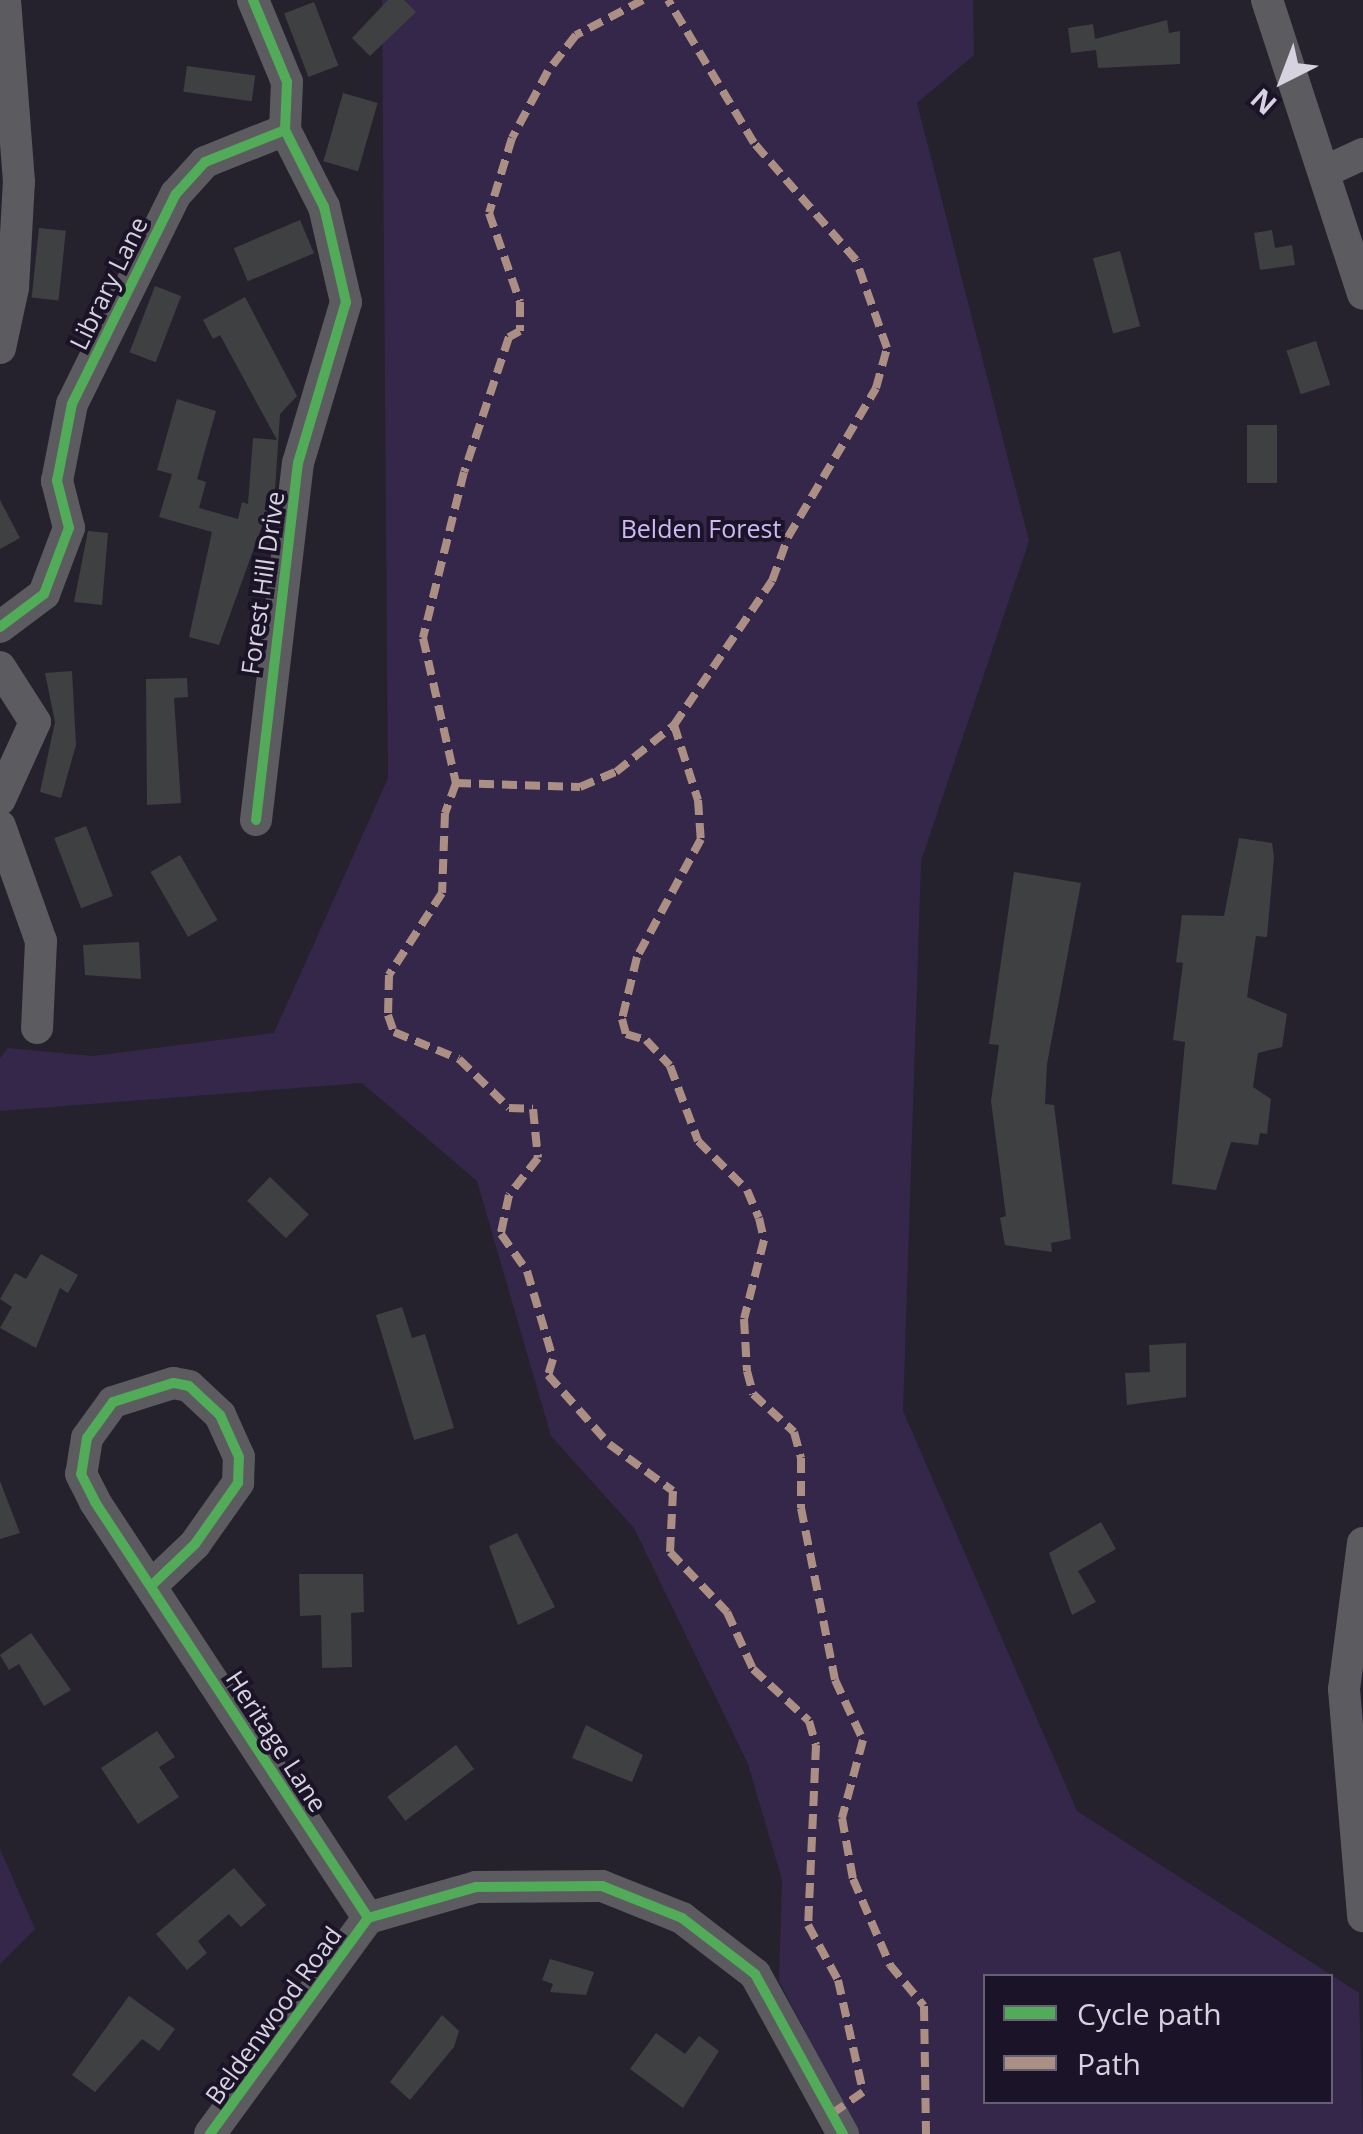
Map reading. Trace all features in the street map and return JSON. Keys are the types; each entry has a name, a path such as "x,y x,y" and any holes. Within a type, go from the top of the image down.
{"street":[{"path":"0,348 13,288 19,182 5,0"},
{"path":"253,0 288,82 285,130"},
{"path":"1267,0 1326,171 1363,294"},
{"name":"Library Lane","path":"0,627 44,594 69,528 57,481 72,404 176,194 206,162 285,130"},
{"name":"Forest Hill Drive","path":"256,820 298,463 346,302 324,207 285,130"},
{"path":"1326,171 1363,154"},
{"path":"0,666 35,722 0,799"},
{"path":"0,826 41,941 37,1028"},
{"name":"Heritage Lane","path":"152,1585 195,1544 238,1483 239,1457 220,1414 189,1386 173,1383 113,1402 92,1429 81,1474 152,1585 368,1918"},
{"path":"1363,1543 1344,1688 1363,1916"},
{"name":"Beldenwood Road","path":"210,2134 368,1918 476,1887 602,1886 682,1918 755,1974 843,2134"}],"green space":[{"name":"Belden Forest","path":"382,0 973,0 974,55 917,103 1029,541 921,861 903,1411 1077,1811 1330,1974 983,1974 983,2104 1333,2104 1333,1976 1359,1993 1363,2134 858,2134 779,1981 782,1880 748,1764 634,1528 551,1436 477,1181 362,1083 0,1111 0,1058 8,1048 93,1056 274,1033 388,778"},
{"path":"0,1849 35,1929 0,1964"}],"building":[{"path":"388,0 404,0 416,12 370,56 352,38"},
{"path":"314,2 338,65 308,77 284,13"},
{"path":"1167,20 1169,33 1180,31 1180,64 1098,68 1096,50 1071,53 1068,28 1093,24 1095,39"},
{"path":"187,66 255,76 252,101 183,92"},
{"path":"343,93 378,103 358,171 323,161"},
{"path":"300,220 314,253 248,281 234,248"},
{"path":"39,228 66,231 59,300 32,298"},
{"path":"1272,230 1275,248 1292,245 1295,265 1260,270 1254,233"},
{"path":"1120,251 1140,326 1113,334 1093,258"},
{"path":"155,286 181,296 156,362 130,352"},
{"path":"245,297 297,396 280,414 275,490 219,645 189,637 212,532 159,517 172,474 157,470 177,399 216,411 197,479 206,482 199,508 238,519 242,502 248,504 253,438 277,440 220,335 213,339 203,320"},
{"path":"1316,341 1330,385 1301,394 1287,351"},
{"path":"1247,425 1277,425 1277,483 1247,483"},
{"path":"0,500 20,538 0,549"},
{"path":"88,531 108,533 102,605 74,602"},
{"path":"72,671 76,745 61,798 40,792 55,722 45,673"},
{"path":"187,678 188,697 174,698 181,803 147,805 146,679"},
{"path":"86,826 113,896 81,908 54,838"},
{"path":"1239,838 1272,843 1274,857 1267,937 1256,936 1247,997 1287,1014 1282,1047 1258,1053 1253,1087 1271,1099 1267,1134 1260,1133 1258,1145 1231,1142 1216,1190 1172,1184 1185,1042 1173,1040 1183,963 1176,962 1182,915 1224,916"},
{"path":"180,855 218,920 188,937 151,872"},
{"path":"1014,872 1081,883 1047,1064 1045,1104 1054,1105 1071,1239 1051,1243 1052,1252 1005,1245 1000,1218 1006,1216 991,1101 999,1045 989,1044"},
{"path":"139,942 141,979 85,975 83,945"},
{"path":"270,1177 309,1215 286,1238 247,1201"},
{"path":"41,1254 78,1275 68,1293 60,1288 36,1348 0,1328 12,1307 0,1299 15,1273 26,1279"},
{"path":"402,1307 412,1338 425,1334 454,1428 414,1440 376,1315"},
{"path":"1186,1343 1186,1397 1127,1405 1125,1373 1150,1372 1149,1345"},
{"path":"0,1481 20,1533 0,1539"},
{"path":"1101,1522 1116,1549 1078,1571 1096,1602 1072,1615 1049,1553"},
{"path":"517,1533 555,1607 518,1625 489,1546"},
{"path":"299,1574 363,1574 364,1612 351,1613 352,1667 322,1668 321,1615 300,1616"},
{"path":"31,1633 71,1690 44,1706 19,1664 9,1670 0,1655"},
{"path":"586,1725 643,1755 632,1782 572,1758"},
{"path":"157,1731 175,1757 159,1767 179,1797 138,1824 101,1768"},
{"path":"456,1745 474,1769 405,1821 387,1797"},
{"path":"234,1868 266,1905 241,1927 229,1914 198,1941 207,1953 187,1970 156,1934"},
{"path":"550,1959 594,1972 586,1995 550,1992 553,1984 542,1980"},
{"path":"129,1996 175,2029 159,2051 142,2039 95,2092 72,2075"},
{"path":"442,2015 459,2031 454,2047 410,2100 390,2082"},
{"path":"656,2033 685,2054 699,2036 719,2051 683,2108 630,2069"}],"marked path":[{"path":"643,0 576,35 548,71 512,138 489,213 520,302 520,331 509,337 464,472 423,638 456,783 445,813 442,893 389,975 388,1015 394,1032 459,1059 509,1108 533,1109 538,1158 509,1195 501,1234 527,1271 553,1359 548,1375 609,1444 673,1491 670,1552 727,1612 753,1669 809,1721 816,1745 808,1925 838,1980 863,2092 832,2114"},
{"path":"456,783 580,787 616,772 674,725 772,581 788,537 876,388 887,348 856,260 754,143 668,0"},
{"path":"674,725 698,800 701,839 637,957 622,1019 626,1034 646,1040 670,1066 698,1141 747,1190 759,1218 764,1240 744,1319 747,1371 753,1394 794,1432 801,1458 801,1508 835,1680 863,1740 842,1818 853,1879 890,1965 924,2006 926,2134"}],"cycle path":[{"path":"0,627 44,594 69,528 57,481 72,404 176,194 205,162 285,130 287,82 253,0"},
{"path":"256,820 298,463 346,302 324,207 285,130"},
{"path":"152,1585 195,1544 238,1483 239,1457 220,1415 189,1386 173,1383 113,1402 87,1438 81,1474 95,1502 368,1918"},
{"path":"210,2134 368,1918 476,1887 602,1886 682,1918 755,1974 843,2134"}]}
